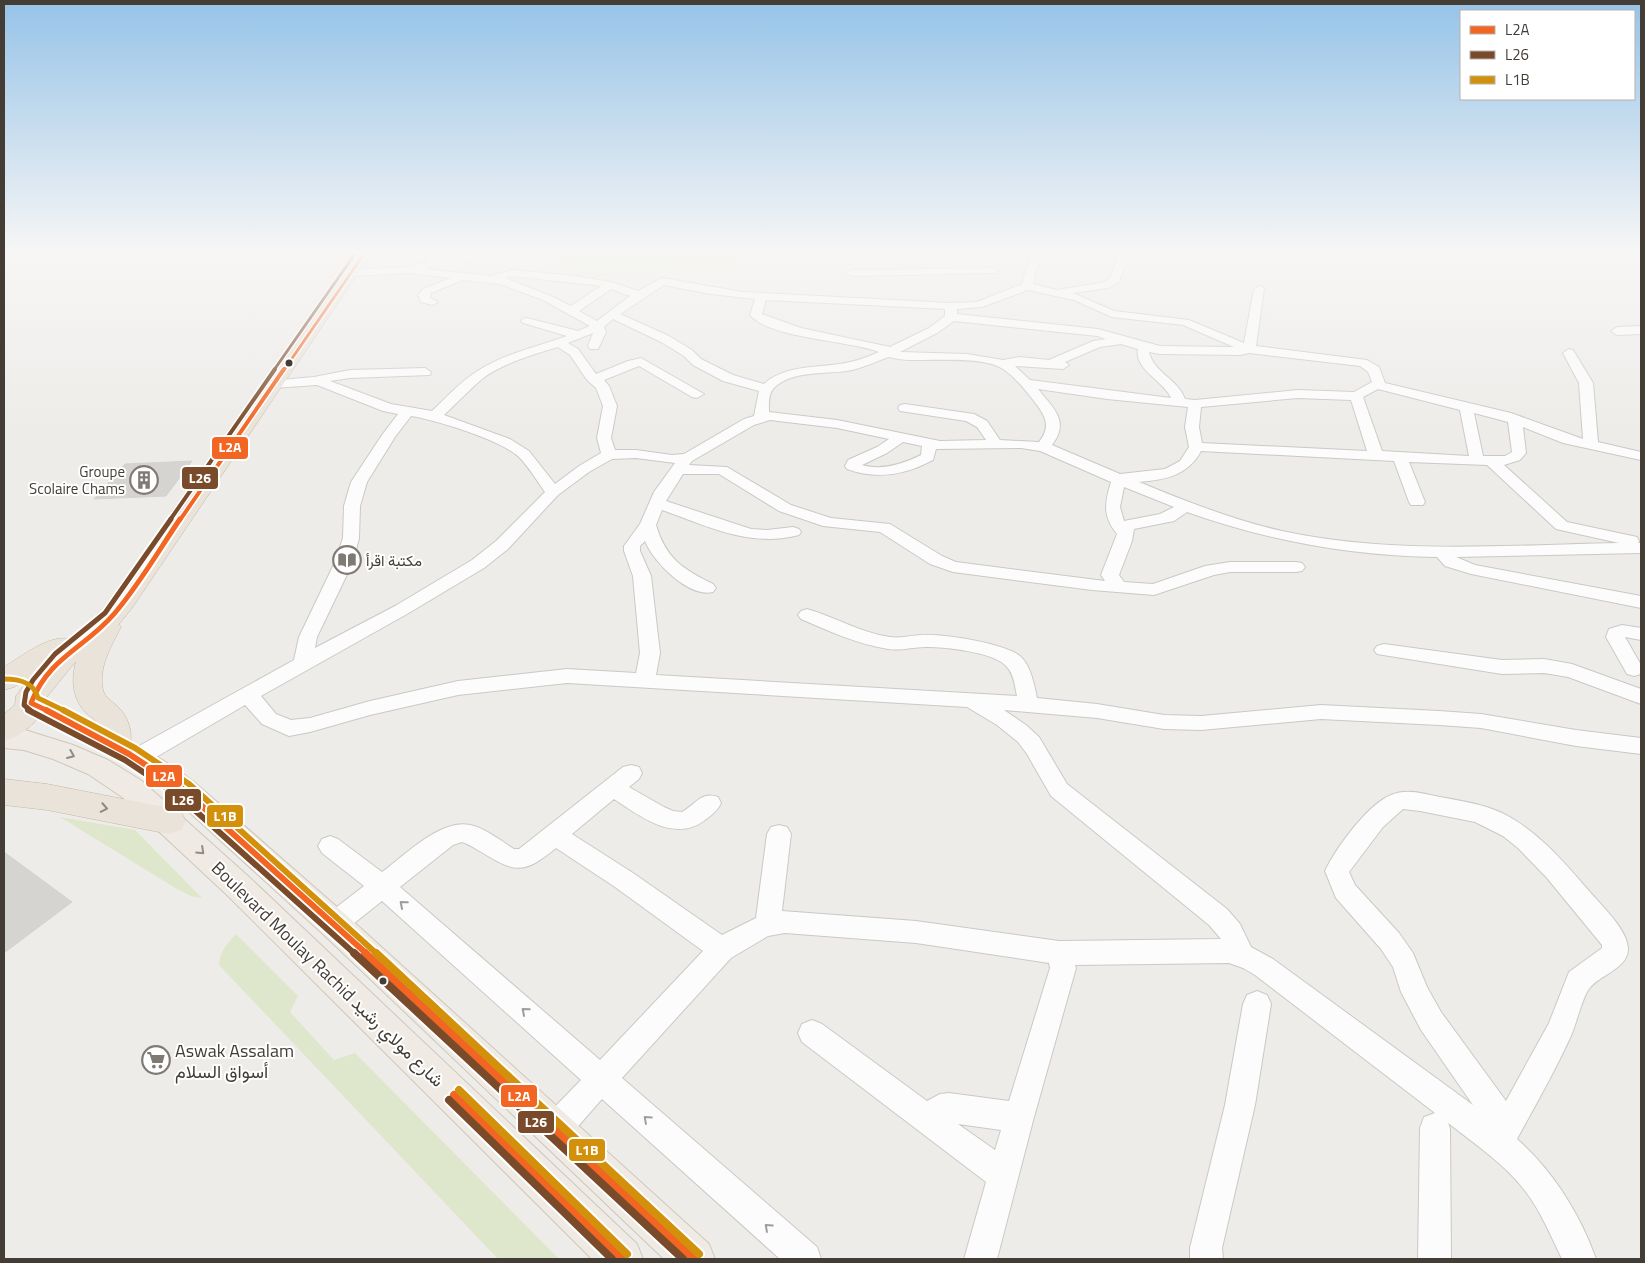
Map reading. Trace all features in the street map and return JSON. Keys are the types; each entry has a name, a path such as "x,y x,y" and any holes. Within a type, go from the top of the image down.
{"highway":[{"path":"127,751 112,720 99,709 91,697 88,677 90,660 116,610 156,556 325,310"},
{"path":"4,661 116,610"},
{"path":"4,680 86,632 116,610"},
{"path":"4,730 26,712 31,700 68,653 116,610"},
{"path":"4,686 26,690 31,700"},
{"path":"4,792 47,797 169,821"}],"main road":[{"path":"31,700 127,751 184,790 334,924 694,1259"},
{"name":"Boulevard Moulay Rachid شارع مولاي رشيد","path":"4,738 25,740 64,752 98,767 132,789 169,821 252,900 622,1259"}],"street":[{"path":"567,310 598,326 600,332 594,346"},
{"path":"435,416 478,376 534,349 559,343 598,326 619,310"},
{"path":"756,310 755,314 759,318 805,332 896,355 977,360 1002,364 1014,370 1054,422 1054,432 1043,447"},
{"path":"927,310 1109,335 1144,347 1183,351 1240,351 1249,349"},
{"path":"761,417 766,388 776,380 787,376 853,365 888,352 943,326 951,312 959,310"},
{"path":"1249,349 1256,310"},
{"path":"1109,335 1098,320 1098,316 1103,311 1185,322 1249,349 1358,362 1371,366 1379,383 1377,385"},
{"path":"613,315 665,339 688,353 697,362 728,378 766,388"},
{"path":"527,321 578,335"},
{"path":"1616,331 1641,330"},
{"path":"1052,363 1097,344 1124,340"},
{"path":"559,343 574,352 592,377 602,386 610,406 604,438 609,455"},
{"path":"1144,347 1142,353 1151,368 1179,396 1179,403"},
{"path":"1569,353 1586,383 1591,446"},
{"path":"1002,364 1020,361 1073,366"},
{"path":"596,379 641,362 697,394"},
{"path":"274,384 350,374 425,372"},
{"path":"309,380 326,382 380,406 435,416 470,427 517,448 530,461 553,492"},
{"path":"1024,383 1081,392 1196,404 1298,394 1356,396 1377,385 1515,419 1558,437 1591,446 1641,456"},
{"path":"1356,396 1376,456"},
{"path":"1119,479 1170,472 1184,465 1196,447 1192,427 1196,404"},
{"path":"905,408 969,417 979,421 984,424 994,444"},
{"path":"1466,408 1484,461 1562,526 1641,544"},
{"path":"302,663 308,637 344,562 351,538 352,506 359,482 389,435 407,412"},
{"path":"645,680 650,653 642,576 632,551 632,546 648,525 662,492 683,464 738,428 761,417 837,424 930,443 949,445 1022,444 1043,447 1186,506 1263,531 1313,542 1378,550 1641,548"},
{"path":"1196,447 1400,458 1507,460 1518,453 1515,419"},
{"path":"901,437 882,450 853,462 852,466 860,470 876,473 918,463 928,457 930,443"},
{"path":"127,751 248,695 302,663 401,610 492,554 553,492 609,455 636,454 672,459 683,464 722,470 761,495 786,508 829,523 884,527 936,560 953,567 1118,588 1154,590 1210,570 1230,567 1296,567"},
{"path":"1400,458 1417,502"},
{"path":"1119,479 1112,509 1114,522 1124,532"},
{"path":"658,503 749,534 767,535 793,532"},
{"path":"1118,588 1110,574 1124,541 1126,527 1130,524 1164,519 1186,506"},
{"path":"648,525 655,550 663,560 686,578 707,588"},
{"path":"1441,551 1451,562 1470,569 1641,602"},
{"path":"807,615 863,636 890,643 928,641 994,652 1007,657 1019,669 1029,704"},
{"path":"1634,669 1615,637 1616,633 1622,631 1641,634"},
{"path":"1384,650 1502,667 1544,666 1572,671 1641,698"},
{"path":"248,695 269,719 279,725 300,728 417,696 493,682 567,676 881,696 969,699 1097,711 1164,722 1201,723 1321,712 1439,718 1481,721 1576,738 1641,746"},
{"path":"969,699 1019,731 1031,743 1050,778 1059,790 1218,917 1231,932 1242,955"},
{"path":"334,924 438,842 454,834 470,834 515,860 528,856 556,836 631,774"},
{"path":"613,788 662,816 680,821 692,817 710,803"},
{"path":"1503,1135 1560,1030 1578,982 1615,953 1615,944 1608,932 1536,850 1510,829 1494,820 1464,810 1399,801 1389,807 1345,856 1337,871 1345,891 1390,941 1404,960 1415,992 1431,1021 1503,1135 1549,1198 1580,1259"},
{"path":"768,924 778,834"},
{"path":"556,836 624,880 722,950"},
{"path":"330,846 382,886 805,1259"},
{"path":"554,1130 722,950 745,935 768,924 785,922 916,932 1059,953 1229,951 1242,955 1264,967 1503,1135"},
{"path":"980,1259 1062,968 1059,953"},
{"path":"1206,1259 1206,1248 1240,1105 1257,1004"},
{"path":"812,1033 1003,1175"},
{"path":"928,1121 940,1109 949,1108 1019,1117"},
{"path":"1434,1259 1435,1128"}],"green space":[{"path":"60,817 135,830 202,898 191,896 177,889"},
{"path":"236,934 298,996 290,1012 334,1060 355,1053 559,1259 498,1259 219,965 222,952"}],"building":[{"name":"Groupe Scolaire Chams","path":"192,461 166,496 94,499 125,464"},
{"path":"4,852 72,902 4,953"}],"transit line":[{"name":"L26","path":"316,310 117,597 105,613 55,654 43,667 26,692 24,705 28,710 125,760 179,796 329,930 683,1259"},
{"name":"L2A","path":"325,310 123,602 111,617 54,666 36,689 31,703 90,732 129,754 184,790 334,924 694,1259"},
{"name":"L1B","path":"4,679 26,682 34,688 38,698 135,748 189,784 339,919 699,1254"},
{"name":"L1B","path":"459,1090 627,1254"},
{"name":"L2A","path":"454,1095 622,1259"},
{"name":"L26","path":"449,1100 612,1259"}],"place":[{"name":"Groupe Scolaire Chams","path":"144,480"},
{"name":"مكتبة اقرأ","path":"347,560"},
{"name":"Aswak Assalam أسواق السلام","path":"156,1060"}]}
